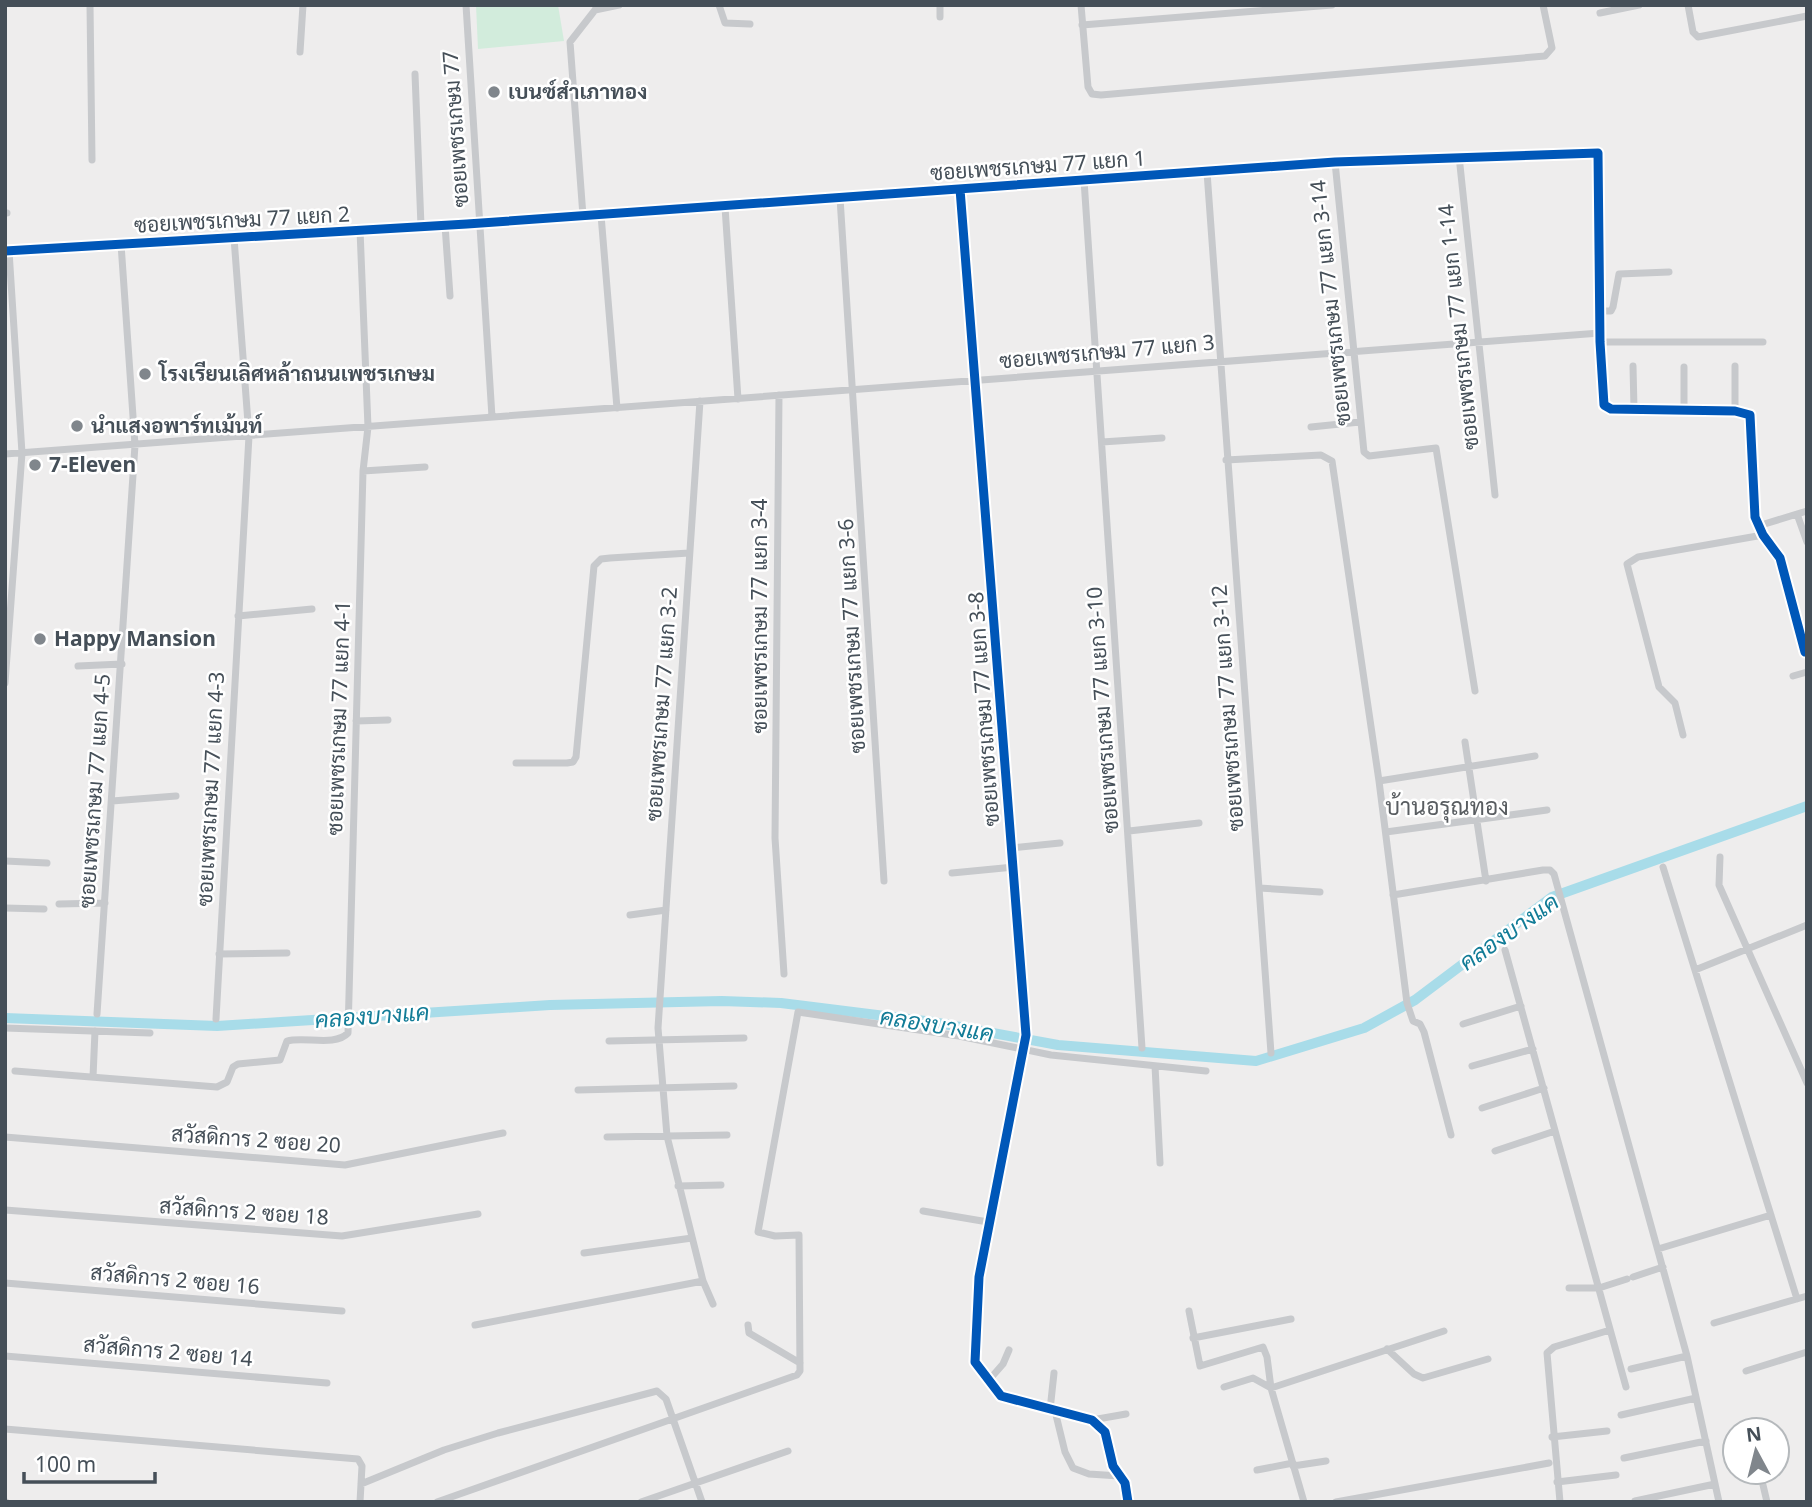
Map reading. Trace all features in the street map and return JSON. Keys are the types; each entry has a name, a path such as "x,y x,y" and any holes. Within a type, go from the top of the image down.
{"street":[{"path":"90,5 92,160"},
{"path":"300,52 303,5"},
{"name":"ซอยเพชรเกษม 77","path":"466,5 492,417"},
{"path":"583,216 570,42 594,8 619,5"},
{"path":"719,5 725,23 750,24"},
{"path":"940,5 940,17"},
{"path":"1080,5 1088,87 1092,94 1101,95 1545,56 1552,48 1543,5"},
{"path":"1082,25 1332,5"},
{"path":"1600,13 1639,5"},
{"path":"1688,5 1693,32 1703,37 1807,16"},
{"path":"415,74 421,226"},
{"name":"ซอยเพชรเกษม 77 แยก 1","path":"480,223 1335,162 1598,153 1600,312"},
{"name":"ซอยเพชรเกษม 77 แยก 1-14","path":"1459,156 1495,495"},
{"name":"ซอยเพชรเกษม 77 แยก 3-14","path":"1335,162 1364,452 1369,456 1436,448 1475,691"},
{"name":"ซอยเพชรเกษม 77 แยก 3-12","path":"1207,172 1271,1053"},
{"name":"ซอยเพชรเกษม 77 แยก 3-10","path":"1084,180 1142,1048"},
{"name":"ซอยเพชรเกษม 77 แยก 3-8","path":"960,189 1026,1035 979,1277 974,1352 975,1362 989,1380"},
{"name":"ซอยเพชรเกษม 77 แยก 3-6","path":"840,198 855,389 884,881"},
{"path":"725,206 738,399"},
{"path":"601,215 617,408"},
{"name":"ซอยเพชรเกษม 77 แยก 2","path":"7,251 480,223"},
{"path":"445,225 450,296"},
{"name":"ซอยเพชรเกษม 77 แยก 4-1","path":"93,1077 217,1087 227,1082 233,1067 238,1064 280,1060 287,1041 339,1039 348,1033 363,471 368,426 360,230"},
{"name":"ซอยเพชรเกษม 77 แยก 4-3","path":"216,1019 249,436 234,238"},
{"name":"ซอยเพชรเกษม 77 แยก 4-5","path":"97,1014 135,445 121,244"},
{"path":"5,682 22,453 7,251"},
{"path":"1669,272 1619,274 1611,311 1600,312 1604,405 1611,409 1735,411 1750,415 1752,500 1758,526 1780,558 1805,652"},
{"name":"ซอยเพชรเกษม 77 แยก 3","path":"5,454 1478,341 1600,337 1763,342"},
{"path":"1633,366 1634,409"},
{"path":"1735,366 1735,411"},
{"path":"1684,367 1684,410"},
{"name":"ซอยเพชรเกษม 77 แยก 3-4","path":"779,395 775,838 784,974"},
{"name":"ซอยเพชรเกษม 77 แยก 3-2","path":"700,401 659,1041 667,1136 691,1238 703,1281 713,1304"},
{"path":"1311,427 1360,422"},
{"path":"1102,442 1162,439"},
{"path":"1226,460 1321,455 1332,461 1409,1010 1412,1019 1420,1024 1424,1032 1451,1135"},
{"path":"363,471 425,467"},
{"path":"1758,526 1807,511"},
{"path":"1797,514 1807,542"},
{"path":"1683,735 1675,704 1659,687 1627,564 1638,557 1763,535"},
{"path":"516,763 567,763 573,762 576,757 594,566 601,559 689,553"},
{"path":"239,616 312,609"},
{"path":"78,666 122,664"},
{"path":"1793,676 1807,672"},
{"path":"356,721 388,720"},
{"path":"1465,742 1486,881"},
{"path":"1379,781 1535,756"},
{"path":"112,801 176,796"},
{"path":"1386,832 1547,810"},
{"path":"1129,831 1199,823"},
{"path":"1012,848 1060,844"},
{"path":"1720,856 1719,885 1807,1083"},
{"path":"5,861 47,863"},
{"path":"952,873 1014,867"},
{"path":"1663,867 1797,1299"},
{"path":"1393,895 1543,870 1550,870 1554,874 1687,1356 1719,1502"},
{"path":"1259,888 1320,892"},
{"path":"60,904 105,904"},
{"path":"5,908 44,909"},
{"path":"630,915 666,910"},
{"path":"1695,970 1807,925"},
{"path":"1506,950 1626,1387"},
{"path":"219,954 287,953"},
{"path":"1463,1024 1521,1006"},
{"path":"438,1502 793,1378 800,1371 799,1235 775,1237 758,1233 798,1012 959,1036 1023,1051 1206,1071"},
{"path":"5,1028 150,1033"},
{"path":"15,1071 93,1077 95,1031"},
{"path":"609,1041 744,1038"},
{"path":"1472,1066 1533,1049"},
{"path":"1155,1066 1160,1163"},
{"path":"578,1090 734,1086"},
{"path":"1482,1108 1544,1088"},
{"path":"1495,1151 1555,1130"},
{"name":"สวัสดิการ 2 ซอย 20","path":"5,1137 345,1165 503,1133"},
{"path":"607,1137 727,1135"},
{"path":"678,1186 720,1185"},
{"name":"สวัสดิการ 2 ซอย 18","path":"5,1210 342,1236 478,1214"},
{"path":"923,1212 988,1222"},
{"path":"1658,1249 1771,1215"},
{"path":"584,1254 691,1238"},
{"path":"1569,1288 1599,1288 1663,1267"},
{"path":"475,1325 703,1281"},
{"name":"สวัสดิการ 2 ซอย 16","path":"5,1283 342,1311"},
{"path":"1714,1324 1807,1296"},
{"path":"1189,1311 1197,1361 1202,1367 1262,1347 1267,1357 1271,1388 1304,1502"},
{"path":"1193,1338 1291,1319"},
{"path":"748,1325 749,1333 800,1363"},
{"path":"1560,1502 1552,1437 1547,1353 1554,1347 1610,1330"},
{"path":"1224,1387 1253,1378 1271,1388 1444,1331"},
{"path":"1387,1349 1414,1374 1423,1378 1488,1359"},
{"path":"1009,1350 1003,1364 989,1380 1001,1396 1092,1420 1126,1414"},
{"path":"1746,1371 1807,1352"},
{"name":"สวัสดิการ 2 ซอย 14","path":"5,1356 327,1383"},
{"path":"1631,1369 1687,1356"},
{"path":"1054,1373 1052,1411 1068,1462 1073,1468 1089,1474 1119,1476"},
{"path":"361,1484 444,1450 498,1433 657,1391 666,1399 702,1502"},
{"path":"1621,1415 1696,1398"},
{"path":"1092,1420 1105,1432 1119,1476 1125,1483 1128,1502"},
{"path":"5,1429 358,1459 362,1466 360,1502"},
{"path":"1552,1437 1607,1431"},
{"path":"1624,1458 1706,1441"},
{"path":"641,1502 788,1451"},
{"path":"1257,1470 1326,1461"},
{"path":"1336,1502 1549,1464"},
{"path":"1557,1482 1616,1475"},
{"path":"1635,1501 1715,1484"}],"green space":[{"path":"476,5 558,5 564,41 478,49"}],"waterway":[{"name":"คลองบางแค","path":"5,1018 217,1026 550,1005 722,1001 781,1003 933,1022 1058,1045 1256,1061 1364,1028 1415,1000 1552,897 1807,806"}],"cycle path":[{"path":"5,251 467,224 1335,162 1598,153 1600,342 1604,405 1611,409 1735,411 1750,415 1755,517 1763,535 1780,558 1805,652"},
{"path":"960,189 1026,1035 979,1277 975,1362 1001,1396 1092,1420 1105,1432 1113,1466 1125,1483 1128,1502"}],"place":[{"name":"เบนซ์สำเภาทอง","path":"494,92"},
{"name":"โรงเรียนเลิศหล้าถนนเพชรเกษม","path":"145,374"},
{"name":"นำแสงอพาร์ทเม้นท์","path":"77,426"},
{"name":"7-Eleven","path":"35,465"},
{"name":"Happy Mansion","path":"40,639"}],"district":[{"name":"บ้านอรุณทอง","path":"1447,807"}]}
